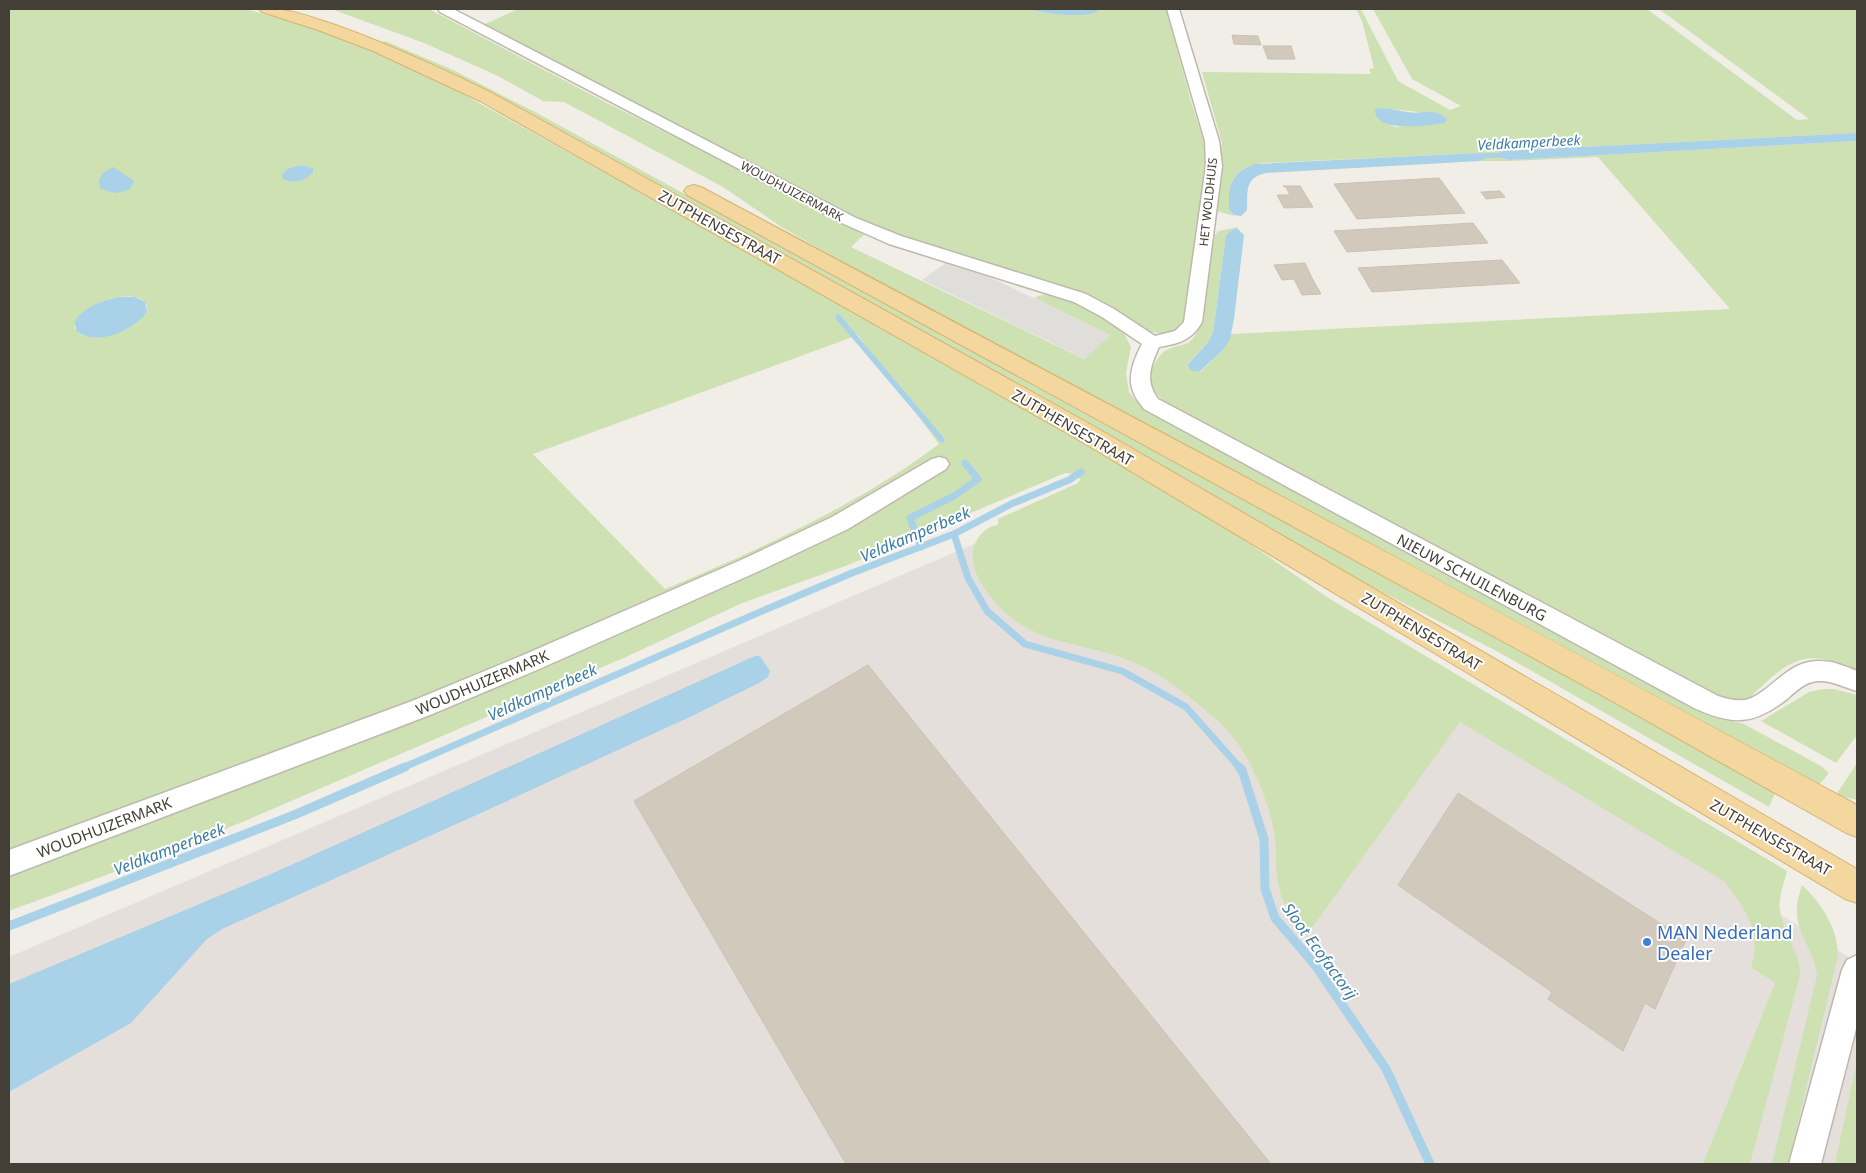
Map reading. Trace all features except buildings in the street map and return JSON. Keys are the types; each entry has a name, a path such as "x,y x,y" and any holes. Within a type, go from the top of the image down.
{"main road":[{"name":"ZUTPHENSESTRAAT","path":"267,9 322,25 384,49 439,73 495,101 1081,430 1857,887"},
{"name":"ZUTPHENSESTRAAT","path":"314,9 400,40 504,88 1013,365 1596,678 1857,822"}],"street":[{"name":"WOUDHUIZERMARK","path":"444,9 850,221 894,240 1080,298 1108,313 1152,342"},
{"name":"HET WOLDHUIS","path":"1152,342 1179,337 1187,332 1193,322 1214,166 1212,141 1173,9"},
{"name":"NIEUW SCHUILENBURG","path":"1152,342 1147,353 1141,378 1141,390 1151,404 1712,704 1746,710 1760,705 1800,674 1814,671 1835,672 1857,681"},
{"name":"WOUDHUIZERMARK","path":"9,863 421,708 529,663 749,566 840,523 939,464"},
{"path":"1805,1164 1857,970"}],"shaded area":[{"path":"947,262 973,269 1110,335 1085,359 922,280"},
{"path":"1098,491 1857,962 1857,1164 9,1164 9,957"}],"green space":[{"path":"9,9 246,9 310,27 374,51 436,79 997,391 1221,524 1330,599 1787,871 1780,910 1784,926 1797,958 1800,975 1750,1164 1703,1164 1775,983 1751,967 1755,942 1750,922 1745,912 1725,882 1460,722 1307,935 1289,911 1282,897 1278,883 1275,837 1268,806 1262,790 1247,758 1228,731 1182,691 1144,667 1100,651 1058,640 1020,624 1002,609 979,579 975,569 973,553 975,543 980,535 990,527 998,525 998,519 1078,483 1079,477 1083,473 1078,470 1074,474 1065,473 848,565 740,604 628,656 245,821 9,911 9,874 302,765 531,671 833,537 878,512 948,467 935,456 920,467 805,533 402,708 9,856","holes":["301,165 313,168 311,175 296,181 289,168","127,296 139,298 145,302 147,311 132,326 108,336 91,337 84,336 78,332 74,327 109,299","858,335 939,444 909,466 842,506 735,559 665,589 533,454"]},
{"path":"331,9 429,9 607,103 866,233 851,247 1084,359 1110,335 1034,298 1042,295 1057,294 1075,300 1120,326 1131,347 1126,373 1129,392 1135,400 1149,411 1700,708 1720,718 1744,724 1821,766 1829,773 1818,786 891,289 783,228 723,187 564,102 543,101 498,76 424,43"},
{"path":"518,9 1025,9 1042,12 1099,11 1101,9 1166,9 1205,145 1207,172 1188,320 1170,333 1162,334 1148,331 1116,309 1083,293 897,236 850,216 485,26 485,24"},
{"path":"1356,9 1361,9 1398,81 1450,110 1461,106 1412,79 1373,9 1647,9 1797,120 1809,119 1659,9 1857,9 1857,133 1503,151 1499,153 1504,159 1509,160 1857,141 1857,671 1822,659 1808,659 1784,668 1746,701 1730,701 1710,696 1170,407 1156,393 1151,376 1160,355 1171,348 1186,344 1197,333 1200,324 1212,237 1219,231 1238,227 1238,229 1233,229 1226,235 1213,333 1206,345 1187,364 1188,368 1200,372 1223,350 1231,334 1730,309 1598,157 1480,161 1483,160 1483,155 1478,153 1262,163 1244,169 1234,178 1230,192 1229,210 1234,216 1213,210 1218,159 1222,143 1202,72 1371,74 1369,69 1374,68 1362,21","holes":["1380,108 1419,112 1416,125 1396,127 1390,125"]},
{"path":"385,41 451,69 535,112 1165,457 1247,499 1776,791 1769,807 1502,654 1363,582 861,297 502,99 444,69 380,42"},
{"path":"1834,689 1857,695 1857,735 1836,763 1761,721 1809,692"},
{"path":"1857,763 1857,800 1836,795"},
{"path":"1802,885 1828,917 1835,936 1838,956 1788,1164 1772,1164 1817,975 1813,958 1802,934 1797,917"},
{"path":"1857,1061 1857,1164 1835,1164"}],"water":[{"path":"1025,9 1101,9 1094,13 1075,15"},
{"path":"1380,108 1414,113 1432,112 1442,115 1447,119 1445,123 1427,125 1393,125 1377,118 1375,110"},
{"path":"1857,133 1857,141 1509,160 1504,159 1499,153 1503,151"},
{"path":"1478,153 1485,155 1487,158 1480,161 1266,173 1254,178 1251,182 1248,191 1247,210 1241,216 1234,215 1229,210 1229,194 1233,181 1241,171 1255,164"},
{"path":"301,165 313,168 313,173 298,181 283,179 282,174 289,168"},
{"path":"113,167 134,181 130,189 115,193 100,188 99,180 103,173"},
{"path":"1233,229 1238,229 1244,235 1230,339 1223,350 1199,372 1190,370 1187,365 1206,345 1213,333 1226,235"},
{"path":"119,297 135,297 145,302 147,311 134,325 104,337 84,336 76,331 75,321 84,311 100,302"},
{"path":"755,656 760,656 770,671 768,677 761,682 481,813 222,929 207,939 131,1023 9,1092 9,984 271,874"}],"waterway":[{"name":"Veldkamperbeek","path":"1478,156 1510,155"},
{"path":"838,317 942,440"},
{"path":"921,547 910,518 954,496 978,479 965,463"},
{"name":"Veldkamperbeek","path":"954,534 1011,504 1069,480 1081,472"},
{"name":"Veldkamperbeek","path":"921,547 954,534"},
{"name":"Sloot Ecofactorij","path":"954,534 968,578 987,611 1025,644 1122,671 1186,707 1240,768"},
{"name":"Veldkamperbeek","path":"402,768 767,609 921,547"},
{"name":"Veldkamperbeek","path":"9,926 294,815 405,767"},
{"name":"Sloot Ecofactorij","path":"1240,768 1264,839 1265,889 1275,918 1315,965 1386,1069 1430,1164"}],"place":[{"name":"MAN Nederland Dealer","path":"1647,942"}]}
